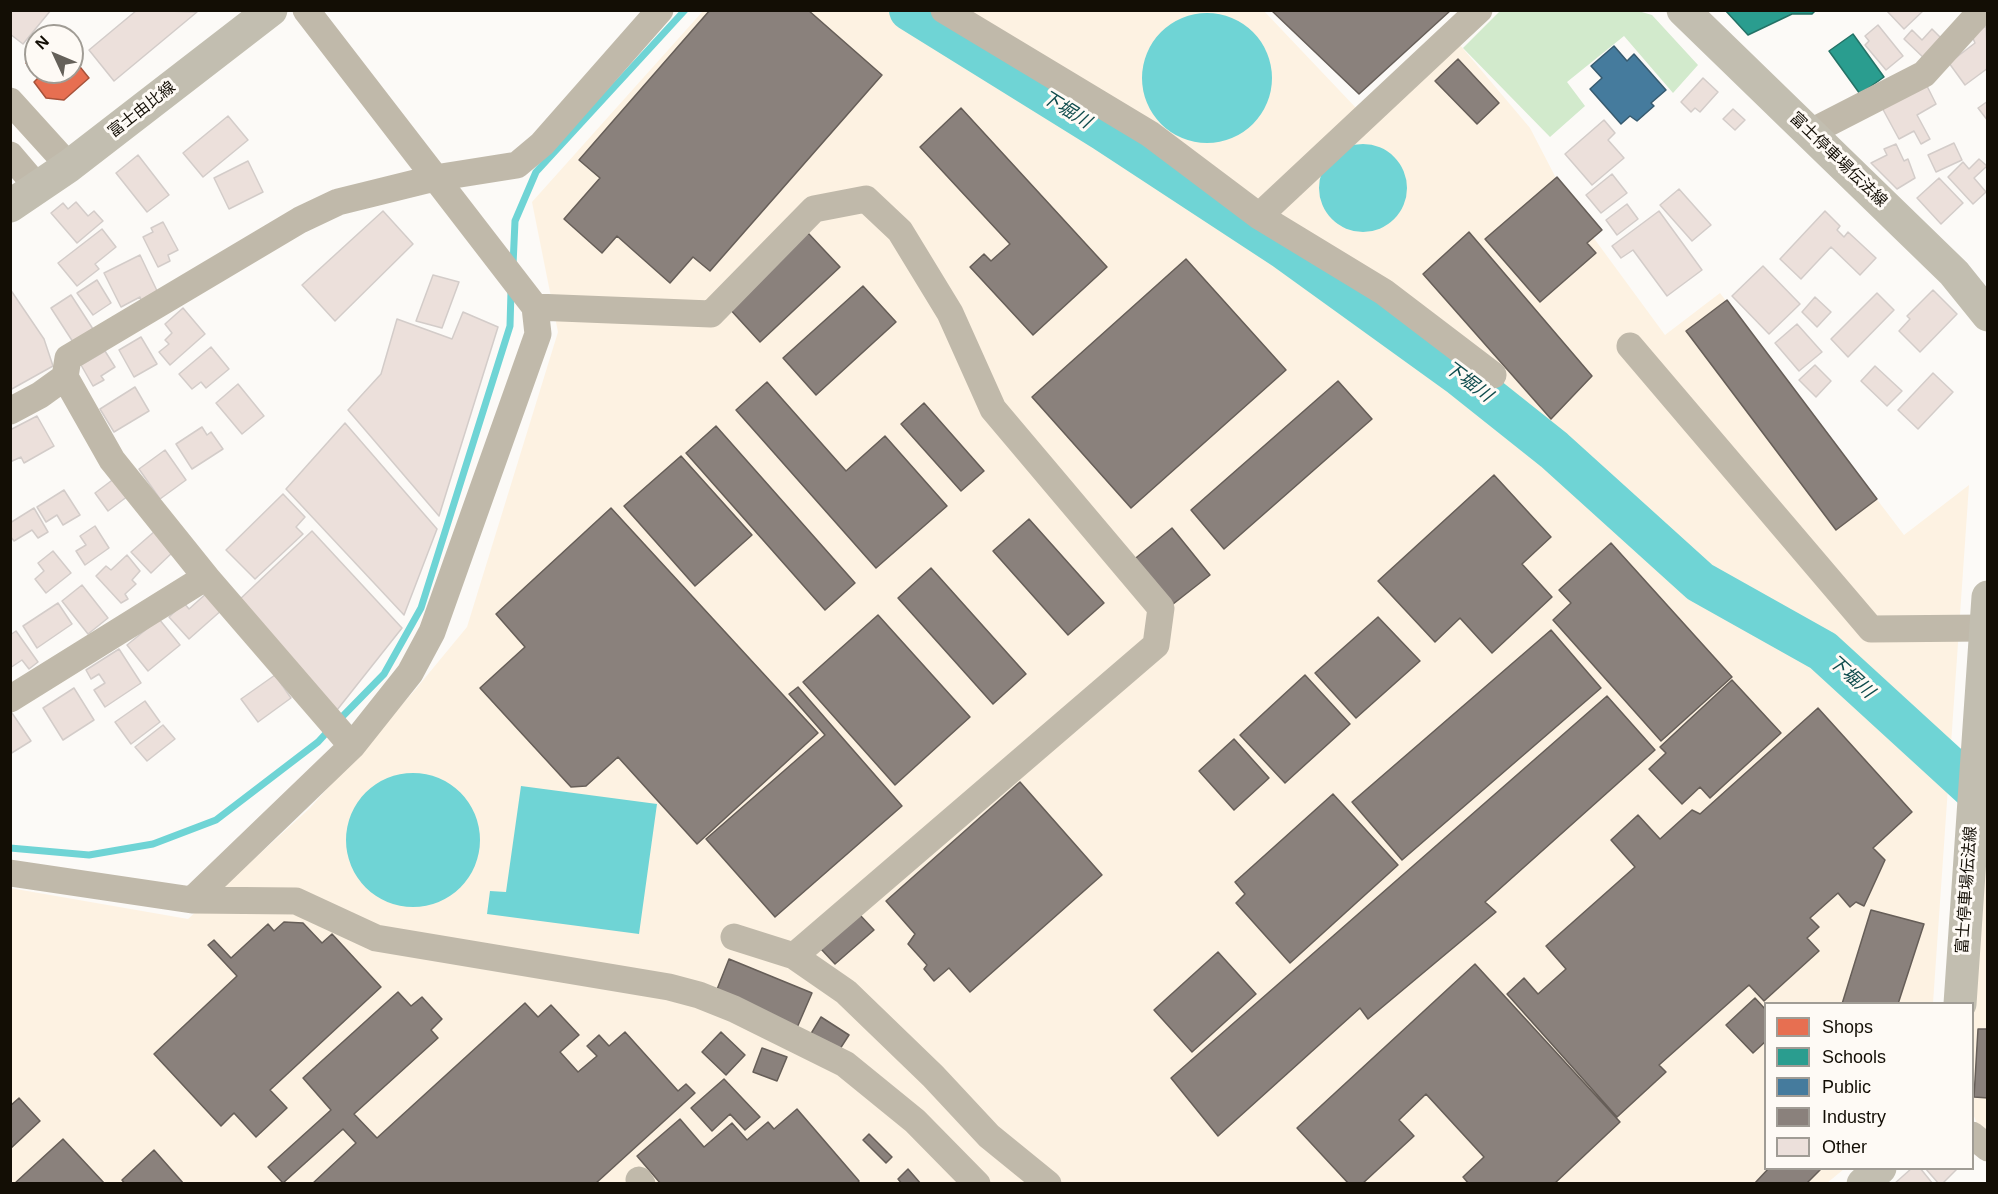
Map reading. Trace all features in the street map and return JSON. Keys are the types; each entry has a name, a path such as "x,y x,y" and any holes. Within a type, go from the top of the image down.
{"main road":[{"name":"富士由比線","path":"10,207 39,189 271,10"},
{"name":"富士停車場伝法線","path":"1683,10 1954,273 1988,315"},
{"name":"富士停車場伝法線","path":"1960,1002 1986,613"},
{"path":"1863,1184 1878,1170"}],"street":[{"path":"192,900 348,742 410,673 432,632 538,334 530,300 306,10"},
{"path":"348,742 206,577 112,460 65,377 68,358 300,220 338,202 435,178 517,165 542,144 660,10"},
{"path":"944,10 1150,134 1259,216 1384,292 1493,375"},
{"path":"1259,216 1479,10"},
{"path":"1809,133 1924,74 1982,10"},
{"path":"10,101 69,166"},
{"path":"10,155 39,189"},
{"path":"530,300 711,314 814,209 866,199 900,231 950,313 993,408 1161,608 1156,645 794,956"},
{"path":"1630,346 1871,629 1986,613"},
{"path":"10,411 40,395 65,377"},
{"path":"10,699 206,577"},
{"path":"10,873 192,900 296,901 376,938 669,987 699,995 734,1008 845,1064 915,1121 977,1184"},
{"path":"734,937 794,956 846,992 933,1076 989,1136 1048,1184"},
{"path":"1974,1137 1988,1148"}],"shaded area":[{"path":"703,11 1264,11 1357,109 1460,45 1530,128 1571,207 1665,335 1720,293 1904,535 1969,485 1933,1002 1764,1002 1764,1170 1843,1170 1827,1183 11,1183 10,888 188,919 310,808 415,690 467,627 558,332 532,202"},
{"path":"1987,812 1987,1147 1974,1116 1974,1002 1972,1002"}],"green space":[{"path":"1635,10 1652,15 1698,65 1673,93 1624,36 1567,82 1585,106 1550,137 1463,48 1500,11"}],"water":[{"path":"1207,13 1232,18 1253,32 1267,53 1272,78 1267,103 1253,124 1232,138 1207,143 1182,138 1161,124 1147,103 1142,78 1147,53 1161,32 1182,18"},
{"path":"1363,144 1380,147 1394,157 1404,171 1407,188 1404,205 1394,219 1380,229 1363,232 1346,229 1332,219 1322,205 1319,188 1322,171 1332,157 1346,147"},
{"path":"413,773 438,778 460,793 475,815 480,840 475,865 460,887 438,902 413,907 388,902 366,887 351,865 346,840 351,815 366,793 388,778"},
{"path":"521,786 657,804 639,934 487,914 490,891 506,892"}],"building: Shops":[{"path":"84,72 89,78 84,82"},
{"path":"36,84 82,84 64,100 46,98"}],"building: Schools":[{"path":"1725,10 1816,10 1812,14 1792,14 1748,35"},
{"path":"1853,34 1884,77 1860,94 1829,51"}],"building: Public":[{"path":"1614,46 1627,61 1634,54 1666,90 1651,103 1654,106 1637,121 1630,116 1621,124 1590,89 1602,78 1591,66"}],"building: Industry":[{"path":"710,10 808,10 882,75 710,271 693,257 670,283 617,236 602,253 564,219 600,178 579,160"},
{"path":"1271,10 1451,10 1359,94"},
{"path":"1458,59 1499,103 1477,124 1435,81"},
{"path":"961,108 1107,267 1033,335 970,267 984,254 991,261 1010,244 920,147"},
{"path":"1557,177 1602,230 1587,243 1596,253 1540,302 1485,239"},
{"path":"1469,232 1592,376 1551,419 1423,274"},
{"path":"808,233 840,267 760,342 728,307"},
{"path":"1186,259 1286,370 1131,508 1032,397"},
{"path":"863,286 896,322 816,395 783,358"},
{"path":"1727,300 1877,499 1836,530 1686,331"},
{"path":"1338,381 1372,419 1224,549 1191,510"},
{"path":"767,382 846,471 885,436 947,506 876,568 736,410"},
{"path":"924,403 984,471 961,491 901,424"},
{"path":"716,426 855,583 825,610 686,453"},
{"path":"681,456 752,535 695,586 624,506"},
{"path":"1494,475 1551,537 1522,564 1552,597 1492,653 1460,618 1435,642 1378,581"},
{"path":"611,508 818,733 697,844 618,757 586,786 571,787 480,688 525,647 496,614"},
{"path":"1029,519 1104,603 1068,635 993,551"},
{"path":"1172,528 1210,575 1168,608 1131,562"},
{"path":"1611,543 1732,677 1661,741 1553,620 1571,603 1559,590"},
{"path":"931,568 1026,674 993,704 898,598"},
{"path":"878,615 970,717 895,785 803,682"},
{"path":"1378,617 1420,661 1356,718 1315,673"},
{"path":"1551,630 1601,688 1402,860 1352,802"},
{"path":"1305,675 1350,724 1285,783 1240,735"},
{"path":"1732,680 1781,733 1710,798 1700,787 1682,804 1649,769 1666,753 1660,747"},
{"path":"798,687 902,806 775,917 706,839 825,735 789,694"},
{"path":"1607,696 1655,750 1485,902 1496,912 1368,1019 1360,1008 1218,1136 1171,1078"},
{"path":"1818,708 1912,812 1873,848 1885,860 1864,906 1856,902 1850,907 1838,893 1810,918 1819,927 1807,938 1819,951 1764,1001 1749,985 1659,1065 1666,1072 1617,1117 1507,994 1524,978 1538,994 1566,969 1546,946 1635,867 1611,840 1638,815 1660,839 1692,810 1700,814"},
{"path":"1234,739 1269,778 1234,810 1199,771"},
{"path":"1020,782 1102,875 970,992 949,968 934,981 924,969 927,965 908,944 915,934 886,901"},
{"path":"1333,794 1398,865 1290,963 1236,903 1245,894 1235,882"},
{"path":"1871,910 1924,924 1899,1002 1843,1002"},
{"path":"859,914 874,930 835,964 821,949"},
{"path":"284,922 303,923 322,943 332,934 381,987 270,1090 287,1108 256,1137 234,1113 221,1126 154,1054 237,976 208,945 214,940 231,958 268,924 274,931"},
{"path":"1218,952 1256,994 1192,1052 1154,1010"},
{"path":"729,959 812,993 796,1030 714,997"},
{"path":"1475,964 1620,1122 1554,1184 1469,1184 1463,1177 1484,1157 1426,1094 1399,1120 1414,1136 1362,1184 1349,1184 1297,1128"},
{"path":"398,992 411,1006 422,997 442,1019 431,1030 438,1038 354,1114 377,1138 525,1003 538,1017 551,1005 579,1035 560,1052 578,1072 597,1056 587,1046 599,1035 609,1046 625,1032 678,1091 686,1084 695,1093 595,1184 312,1184 356,1143 343,1129 283,1183 268,1167 331,1110 303,1078"},
{"path":"1755,998 1764,1008 1764,1043 1753,1053 1726,1025"},
{"path":"821,1017 849,1035 836,1055 809,1037"},
{"path":"1978,1029 1988,1029 1988,1098 1974,1097"},
{"path":"721,1032 745,1055 726,1075 702,1052"},
{"path":"762,1048 787,1057 777,1081 753,1072"},
{"path":"724,1079 760,1117 745,1130 730,1114 712,1131 691,1108"},
{"path":"19,1098 40,1121 10,1149 10,1106"},
{"path":"797,1109 859,1181 857,1184 661,1184 637,1156 680,1119 704,1147 732,1123 747,1140 768,1122 774,1129"},
{"path":"869,1134 892,1157 886,1163 863,1140"},
{"path":"63,1139 105,1184 14,1184"},
{"path":"154,1150 184,1184 125,1184 122,1180"},
{"path":"908,1169 921,1184 902,1184 898,1179"},
{"path":"1767,1170 1820,1170 1806,1184 1754,1184"}],"building: Other":[{"path":"10,10 51,10 39,24 24,24 23,44 10,34"},
{"path":"137,10 197,12 114,81 89,50"},
{"path":"1886,10 1924,10 1904,29"},
{"path":"1878,25 1903,56 1886,70 1865,45 1869,41 1865,36"},
{"path":"1986,26 1988,68 1965,85 1949,63 1975,43 1972,36"},
{"path":"1932,29 1945,42 1927,61 1904,39 1912,30 1922,40"},
{"path":"1703,78 1718,92 1700,112 1695,108 1691,112 1681,102"},
{"path":"1924,80 1936,104 1917,115 1930,139 1921,144 1914,131 1899,139 1880,104"},
{"path":"1988,101 1988,121 1978,108"},
{"path":"1733,109 1745,120 1735,130 1723,119"},
{"path":"228,116 248,140 203,177 183,153"},
{"path":"1604,120 1615,133 1608,140 1624,158 1592,185 1565,154"},
{"path":"1954,143 1962,160 1936,172 1928,155"},
{"path":"1896,144 1904,161 1908,159 1915,178 1897,189 1871,163 1887,155 1884,149"},
{"path":"138,155 169,195 147,212 116,173"},
{"path":"1979,159 1987,166 1974,178 1986,192 1973,204 1948,177 1963,162 1969,169"},
{"path":"248,161 263,192 229,209 214,178"},
{"path":"1612,174 1627,193 1601,213 1586,195"},
{"path":"1939,178 1963,203 1941,224 1917,198"},
{"path":"1679,189 1711,225 1692,241 1660,205"},
{"path":"76,202 88,216 94,211 103,221 77,243 51,213 63,203 68,209"},
{"path":"1627,204 1638,219 1617,235 1606,220"},
{"path":"383,211 413,244 335,321 302,285"},
{"path":"1659,211 1702,270 1667,296 1633,250 1621,258 1612,246"},
{"path":"1825,211 1840,226 1837,230 1844,237 1848,232 1876,258 1860,275 1831,247 1801,279 1780,259"},
{"path":"163,222 178,250 168,255 170,261 158,267 143,237 153,232 151,228"},
{"path":"102,229 116,247 95,264 99,269 77,286 58,263"},
{"path":"140,255 159,295 142,303 140,297 121,307 104,273"},
{"path":"1763,266 1800,304 1769,334 1732,296"},
{"path":"433,275 459,282 442,328 416,321"},
{"path":"97,280 111,303 93,315 77,293"},
{"path":"10,289 44,339 53,366 10,390"},
{"path":"1933,290 1957,314 1920,352 1899,331 1910,319 1907,316"},
{"path":"1877,293 1894,310 1848,357 1831,339"},
{"path":"71,295 93,329 73,342 51,308"},
{"path":"1815,297 1831,312 1817,327 1802,312"},
{"path":"183,308 205,334 170,365 159,352 169,344 165,340 172,333 165,324"},
{"path":"463,312 498,327 439,516 348,410 381,374 397,319 452,339"},
{"path":"1797,324 1822,352 1799,371 1775,343"},
{"path":"141,337 157,364 134,377 119,350"},
{"path":"211,347 229,369 206,388 201,382 192,389 179,374"},
{"path":"105,351 115,367 101,376 104,380 93,386 81,365"},
{"path":"1815,365 1831,381 1816,397 1799,380"},
{"path":"1875,366 1902,391 1887,406 1861,381"},
{"path":"1933,373 1953,392 1918,429 1898,410"},
{"path":"238,384 264,416 242,434 216,403"},
{"path":"135,387 149,411 114,432 100,409"},
{"path":"37,416 54,446 24,463 21,457 10,462 10,430"},
{"path":"345,423 437,529 404,615 286,489"},
{"path":"202,427 207,435 211,432 223,449 192,469 176,444"},
{"path":"165,450 186,480 160,499 139,469"},
{"path":"115,478 128,496 108,511 95,493"},
{"path":"64,490 80,515 63,525 57,515 46,522 37,507"},
{"path":"283,494 305,517 296,527 303,534 255,579 226,550"},
{"path":"34,508 48,532 38,538 32,530 14,541 10,536 10,523"},
{"path":"95,526 109,548 85,565 76,551 86,545 80,536"},
{"path":"155,531 174,551 151,573 131,552"},
{"path":"312,531 402,628 337,710 238,601"},
{"path":"53,551 71,573 46,593 35,579 44,571 38,563"},
{"path":"127,555 140,571 132,580 136,584 125,594 128,599 121,603 96,576 106,566 111,570"},
{"path":"82,585 108,618 88,634 62,601"},
{"path":"208,592 223,609 189,639 169,617 184,603 189,609"},
{"path":"58,603 72,624 37,648 23,626"},
{"path":"159,619 180,645 148,671 127,645"},
{"path":"16,631 38,662 29,669 22,660 10,668 10,635"},
{"path":"119,649 141,683 105,707 94,690 105,683 99,674 91,679 86,670"},
{"path":"275,675 291,698 258,722 241,699"},
{"path":"74,688 94,720 63,740 43,708"},
{"path":"145,701 160,722 131,744 115,722"},
{"path":"10,710 31,741 10,754"},
{"path":"163,725 175,739 147,761 135,747"},
{"path":"1910,1170 1922,1170 1933,1184 1894,1184"},
{"path":"1927,1170 1956,1170 1942,1184 1939,1184"}],"waterway":[{"path":"513,265 515,221 536,172 685,10"},
{"name":"下堀川","path":"910,10 1105,131 1285,249 1461,376 1554,450 1700,582 1823,651 1988,802"},
{"path":"338,721 384,674 421,608 510,326 511,291"},
{"path":"10,848 89,855 153,844 216,820 318,742 330,729"}]}
